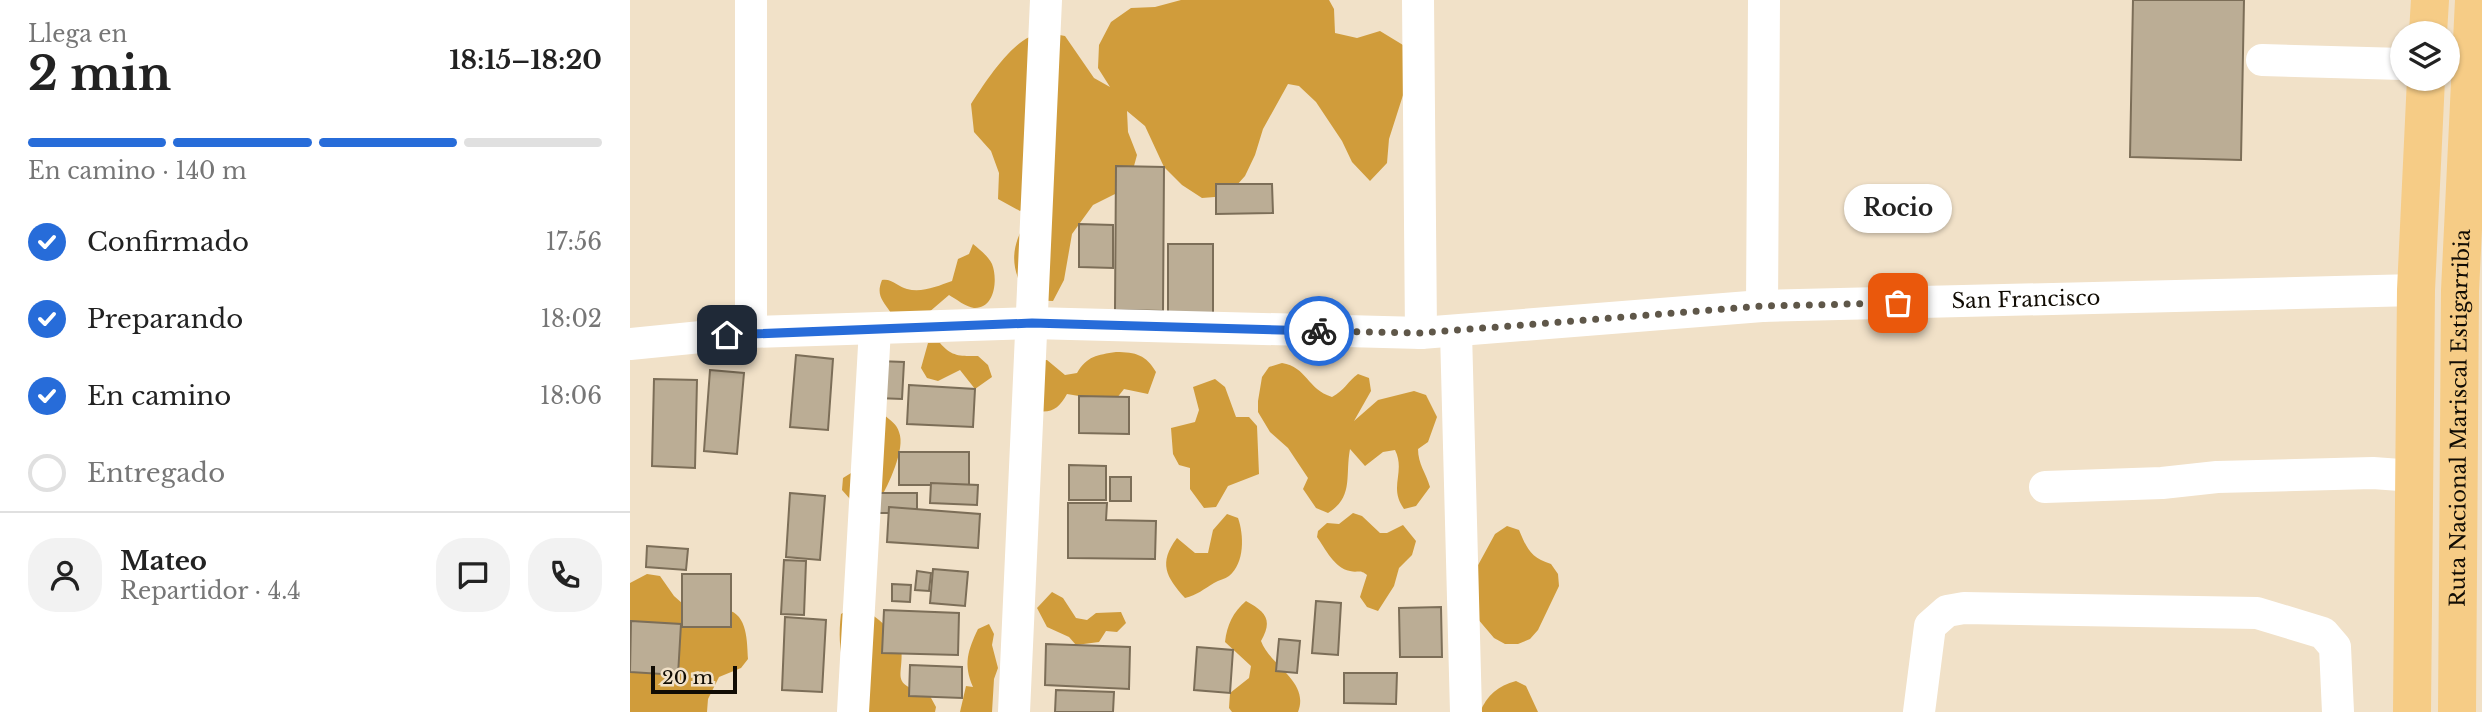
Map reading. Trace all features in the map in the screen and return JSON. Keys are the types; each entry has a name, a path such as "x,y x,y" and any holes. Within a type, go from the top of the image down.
{"highway":[{"path":"2429,21 2430,0"},
{"name":"Ruta Nacional Mariscal Estigarribia","path":"2457,712 2460,291 2475,100 2474,0"},
{"path":"2412,712 2416,290 2425,91"}],"street":[{"path":"751,0 751,332"},
{"path":"1014,712 1046,0"},
{"path":"1418,0 1421,333"},
{"path":"1762,306 1763,0"},
{"path":"2262,60 2390,64"},
{"name":"San Francisco","path":"630,344 751,332 1032,323 1456,332 1762,306 2416,290"},
{"path":"853,712 874,329"},
{"path":"1456,332 1466,712"},
{"path":"2045,486 2162,483 2217,477 2373,473 2414,476"},
{"path":"1919,712 1930,626 1947,611 1964,608 2257,613 2323,633 2335,647 2338,712"}],"shaded area":[{"path":"1181,0 1329,0 1334,9 1335,33 1357,38 1380,31 1403,45 1412,67 1389,139 1387,163 1370,181 1352,162 1342,141 1316,102 1299,86 1288,84 1263,129 1245,176 1227,196 1202,198 1182,185 1164,167 1145,126 1127,111 1128,132 1137,155 1131,177 1115,194 1093,205 1072,234 1064,280 1053,301 1029,300 1021,285 1014,259 1018,237 1038,198 1020,211 998,199 999,173 991,151 974,132 971,104 1012,50 1032,35 1043,33 1065,36 1094,78 1110,87 1098,68 1099,45 1111,22 1131,8 1155,7"},
{"path":"973,244 988,258 994,270 993,292 987,304 974,308 949,295 928,313 891,313 880,294 882,280 918,290 952,281 958,259 969,254"},
{"path":"928,343 940,343 957,355 978,356 988,365 992,377 975,389 960,370 938,381 927,378 921,368"},
{"path":"1116,352 1140,356 1152,366 1156,372 1148,394 1124,389 1109,408 1067,394 1055,408 1037,411 1035,361 1047,360 1065,375 1077,373 1093,357"},
{"path":"1282,363 1297,369 1317,389 1332,397 1358,374 1369,378 1371,391 1354,421 1378,400 1414,391 1426,395 1437,417 1428,442 1418,449 1430,487 1416,506 1404,509 1399,501 1399,465 1395,450 1383,452 1365,466 1350,449 1347,485 1342,500 1328,513 1316,508 1303,489 1308,478 1288,448 1270,432 1258,412 1262,377 1269,367"},
{"path":"1215,379 1225,387 1236,417 1249,417 1257,426 1259,474 1228,486 1216,507 1204,508 1190,489 1190,468 1179,465 1173,454 1171,428 1195,422 1199,410 1193,387"},
{"path":"884,415 895,424 899,432 901,439 898,457 880,500 858,508 842,490 843,478 872,460"},
{"path":"1353,513 1362,516 1380,533 1387,533 1403,525 1416,541 1412,555 1399,568 1394,586 1378,611 1367,607 1360,597 1367,575 1339,566 1317,537 1318,531 1327,523 1339,524"},
{"path":"1227,514 1238,518 1240,525 1242,548 1238,564 1227,577 1185,598 1167,570 1166,562 1171,547 1177,538 1195,553 1208,553 1213,530"},
{"path":"1507,526 1519,530 1531,552 1551,564 1558,574 1559,586 1538,630 1530,639 1518,644 1505,644 1494,638 1477,618 1477,567 1495,534"},
{"path":"647,574 660,576 674,596 692,612 727,610 739,617 743,623 748,659 741,668 719,677 708,699 707,712 630,712 630,583"},
{"path":"1052,592 1063,598 1076,618 1087,620 1096,613 1121,612 1126,623 1117,632 1106,631 1099,642 1076,645 1069,637 1047,627 1037,608"},
{"path":"1246,601 1266,617 1267,627 1261,641 1299,691 1298,712 1232,712 1229,708 1230,693 1249,678 1251,666 1225,642 1231,619"},
{"path":"851,608 873,616 901,643 901,678 908,687 930,696 936,707 935,712 858,712 843,664 840,641 841,614"},
{"path":"989,624 994,634 992,645 998,668 994,679 992,712 960,712 966,686 973,687 968,671 972,644 978,629"},
{"path":"1516,681 1526,686 1538,712 1480,712 1494,692"}],"building":[{"path":"2133,0 2244,0 2241,160 2130,157"},
{"path":"1116,166 1164,167 1163,311 1115,310"},
{"path":"1216,184 1272,184 1273,213 1216,214"},
{"path":"1079,224 1113,225 1113,268 1079,267"},
{"path":"1168,244 1213,244 1213,314 1168,313"},
{"path":"796,355 833,359 828,430 790,427"},
{"path":"878,361 904,362 902,399 877,398"},
{"path":"710,370 744,373 737,454 704,451"},
{"path":"654,379 697,380 695,468 652,466"},
{"path":"909,385 975,389 973,427 907,424"},
{"path":"1079,396 1129,397 1129,434 1079,433"},
{"path":"899,452 969,452 969,485 899,485"},
{"path":"1069,465 1106,466 1106,500 1069,500"},
{"path":"1110,477 1131,477 1131,501 1110,501"},
{"path":"931,483 978,485 977,505 930,503"},
{"path":"790,493 825,496 820,560 786,557"},
{"path":"872,493 917,493 917,513 872,513"},
{"path":"1068,503 1107,503 1106,520 1156,521 1155,559 1068,558"},
{"path":"889,507 980,514 978,548 887,542"},
{"path":"647,546 688,549 686,570 646,567"},
{"path":"784,560 806,561 804,615 781,614"},
{"path":"933,569 968,572 965,606 930,603"},
{"path":"917,571 931,573 929,591 915,590"},
{"path":"682,574 731,574 731,627 682,627"},
{"path":"892,584 911,585 910,602 892,601"},
{"path":"1316,601 1341,603 1338,655 1312,653"},
{"path":"1441,607 1442,657 1400,657 1399,608"},
{"path":"884,610 959,613 958,655 882,653"},
{"path":"785,617 826,620 822,692 782,690"},
{"path":"631,621 681,624 678,675 630,672"},
{"path":"1279,639 1300,641 1297,673 1276,671"},
{"path":"1046,644 1130,647 1129,689 1045,685"},
{"path":"1197,647 1233,650 1230,693 1194,690"},
{"path":"910,665 962,667 962,698 909,696"},
{"path":"1344,673 1397,673 1396,704 1344,703"},
{"path":"1056,690 1114,692 1113,712 1055,712"}],"way so far":[{"path":"1319,331 1456,332 1762,306 1898,303"}],"place":[{"name":"Rocio","path":"1898,303"}],"route":[{"path":"727,335 1032,323 1319,331"}]}
